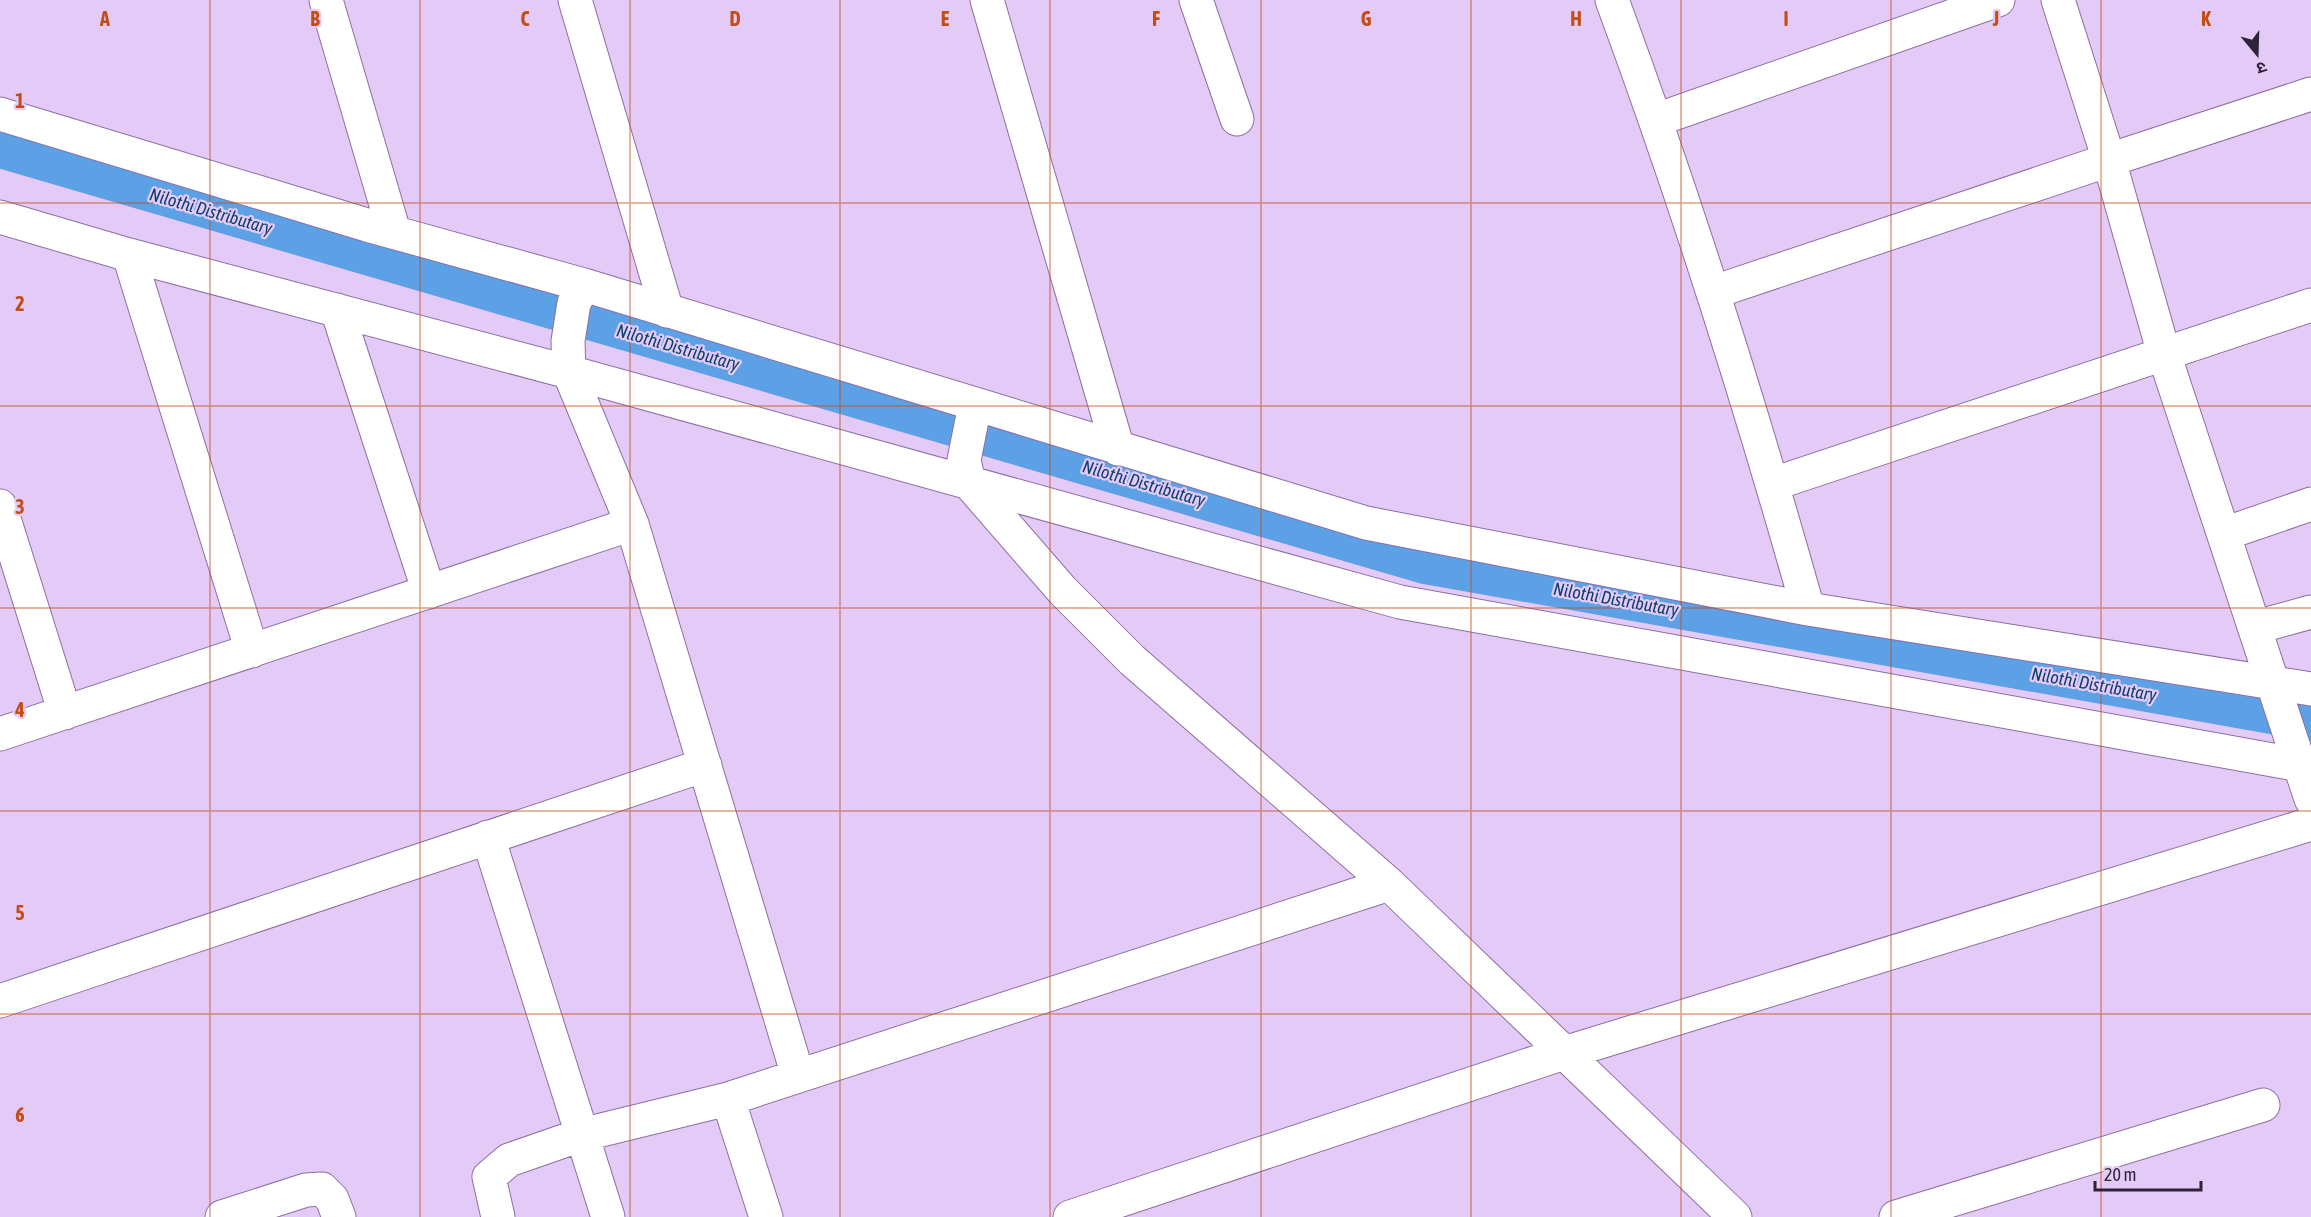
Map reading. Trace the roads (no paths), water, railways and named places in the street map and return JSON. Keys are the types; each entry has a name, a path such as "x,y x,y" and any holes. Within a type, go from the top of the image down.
{"street":[{"path":"326,0 394,232"},
{"path":"575,0 667,311"},
{"path":"987,0 1118,449"},
{"path":"1196,0 1238,119"},
{"path":"1612,0 1656,120 1714,292 1773,484 1808,609"},
{"path":"1656,120 1998,0"},
{"path":"2058,0 2109,160 2164,354 2256,627 2276,694 2300,757 2311,799"},
{"path":"1714,292 2311,94"},
{"path":"0,114 394,232 579,294 667,311 974,413 1118,449 1366,524 1808,609 2276,694 2311,689"},
{"path":"0,216 129,255 337,310 568,357 967,472 1401,602 2300,757"},
{"path":"129,255 252,651"},
{"path":"579,294 568,357 632,524 798,1076"},
{"path":"1773,484 2311,306"},
{"path":"337,310 429,592"},
{"path":"974,413 967,472 1063,591 1132,660 1389,884 1735,1217"},
{"path":"2224,534 2311,504"},
{"path":"0,506 65,713"},
{"path":"0,734 632,524"},
{"path":"2256,627 2311,612"},
{"path":"0,1001 705,765"},
{"path":"1070,1217 1564,1053 2311,824"},
{"path":"488,837 608,1217"},
{"path":"498,1217 489,1177 509,1160 581,1135 728,1099 1389,884"},
{"path":"728,1099 766,1217"},
{"path":"1896,1217 2263,1105"},
{"path":"222,1217 306,1190 322,1189 332,1199 339,1217"}],"waterway":[{"name":"Nilothi Distributary","path":"0,149 1425,565 2311,722"}]}
